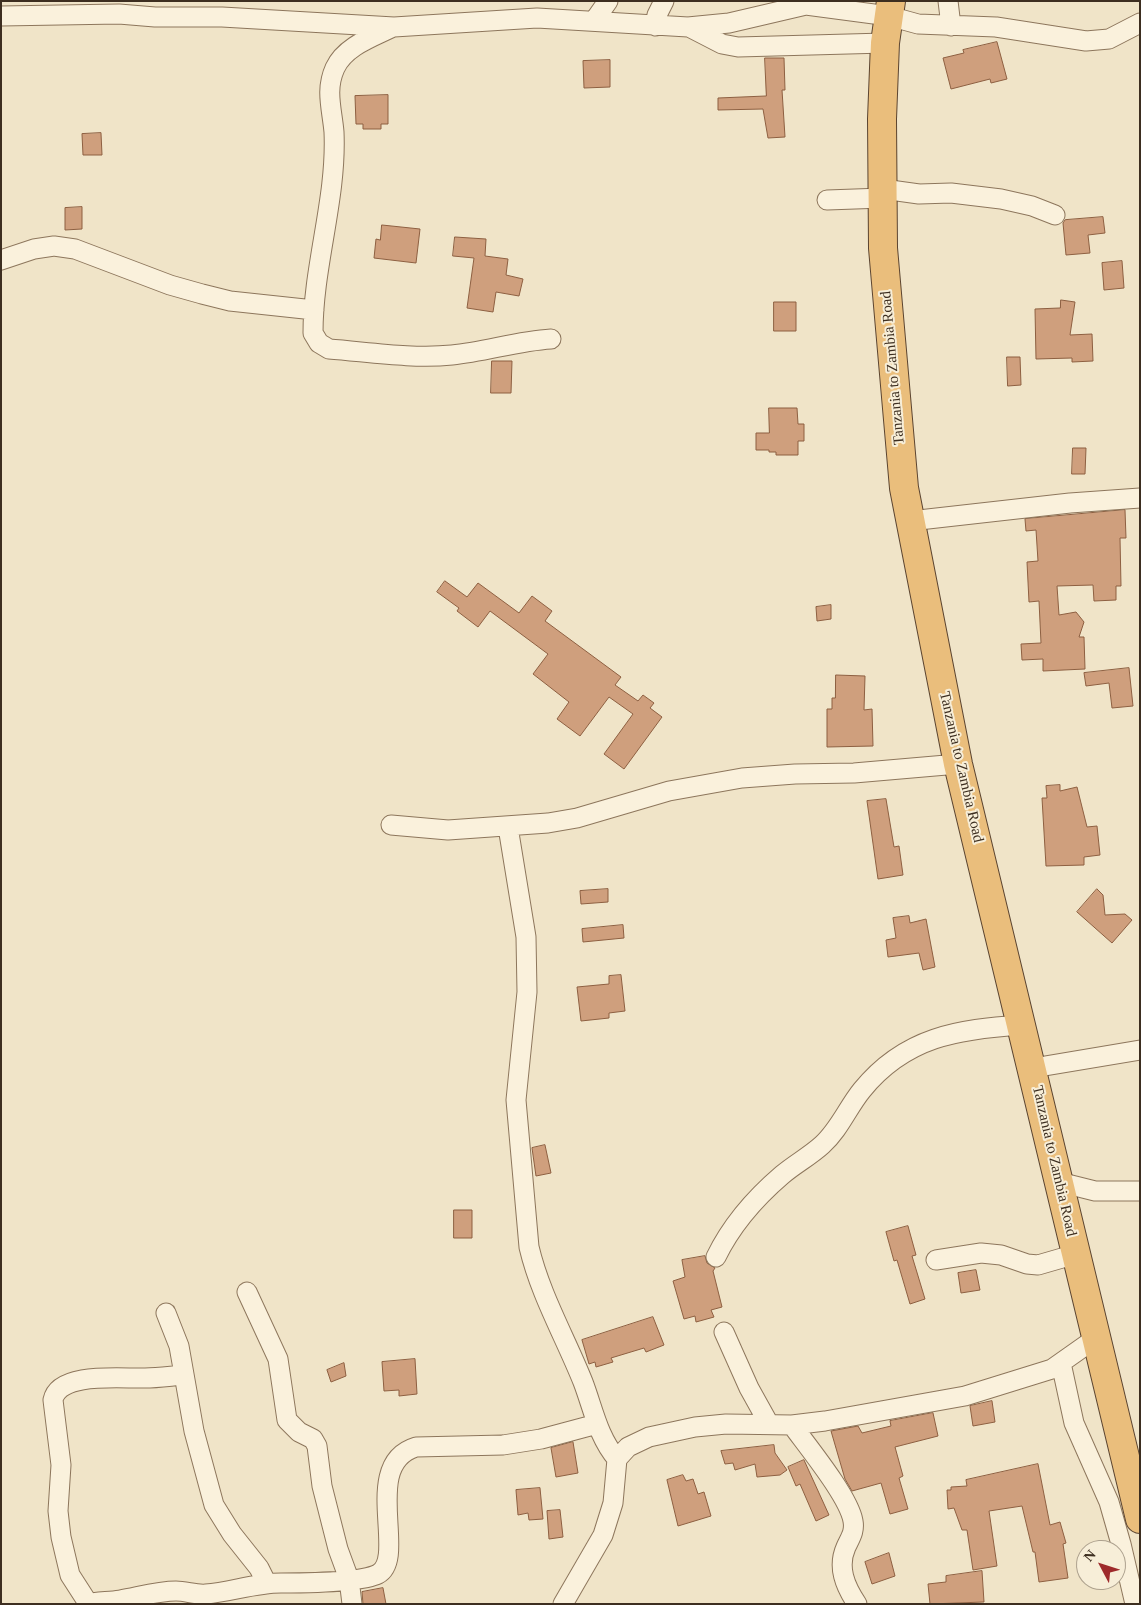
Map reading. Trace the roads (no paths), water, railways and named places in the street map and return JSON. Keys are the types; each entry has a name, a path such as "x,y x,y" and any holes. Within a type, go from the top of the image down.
{"highway":[{"name":"Tanzania to Zambia Road","path":"890,9 886,43 882,193 883,248 902,474 958,764 1140,1519"}],"street":[{"path":"594,21 608,1"},
{"path":"655,26 657,15 664,1"},
{"path":"948,1 951,26"},
{"path":"1,16 119,14 156,17 222,17 394,27 536,18 571,10 594,21 688,27 729,23 806,5 890,9 918,24 996,27 1098,41 1108,39 1140,24"},
{"path":"394,27 346,53 336,66 329,83 334,152 314,310 313,333 319,343 329,349 438,356 551,339"},
{"path":"688,27 722,44 738,47 886,43"},
{"path":"827,200 882,193 951,193 1001,199 1032,206 1055,215"},
{"path":"1,260 34,249 54,246 75,249 170,285 202,294 230,301 314,310"},
{"path":"910,521 1080,502 1140,498"},
{"path":"391,825 448,830 508,827 577,818 669,791 742,778 795,774 854,773 958,764"},
{"path":"508,827 526,937 527,992 516,1100 526,1225 535,1268 583,1382 606,1445 617,1459"},
{"path":"716,1257 741,1215 782,1175 823,1144 866,1085 886,1065 908,1050 939,1036 974,1028 1022,1025"},
{"path":"1032,1068 1140,1050"},
{"path":"1059,1182 1095,1191 1140,1191"},
{"path":"936,1260 981,1253 1001,1255 1028,1264 1038,1265 1076,1254"},
{"path":"247,1292 278,1359 287,1420 300,1432 313,1439 317,1446 322,1486 338,1549 349,1579 352,1604"},
{"path":"166,1313 179,1346 194,1432 214,1505 232,1534 259,1568 268,1584"},
{"path":"724,1332 749,1388 769,1424"},
{"path":"563,1604 579,1580 609,1520 613,1503 617,1459 628,1447 666,1432 726,1424 792,1425 833,1420 965,1396 1052,1369 1096,1338"},
{"path":"1061,1363 1074,1423 1109,1502 1122,1544 1135,1604"},
{"path":"184,1375 148,1378 95,1378 60,1389 54,1395 61,1465 58,1511 61,1538 70,1575 87,1603 170,1592 207,1594 268,1584 349,1579 379,1574 386,1565 391,1466 398,1456 416,1447 503,1445 541,1439 597,1424"},
{"path":"792,1425 829,1475 852,1516 854,1532 844,1555 842,1571 850,1593 857,1604"}]}
